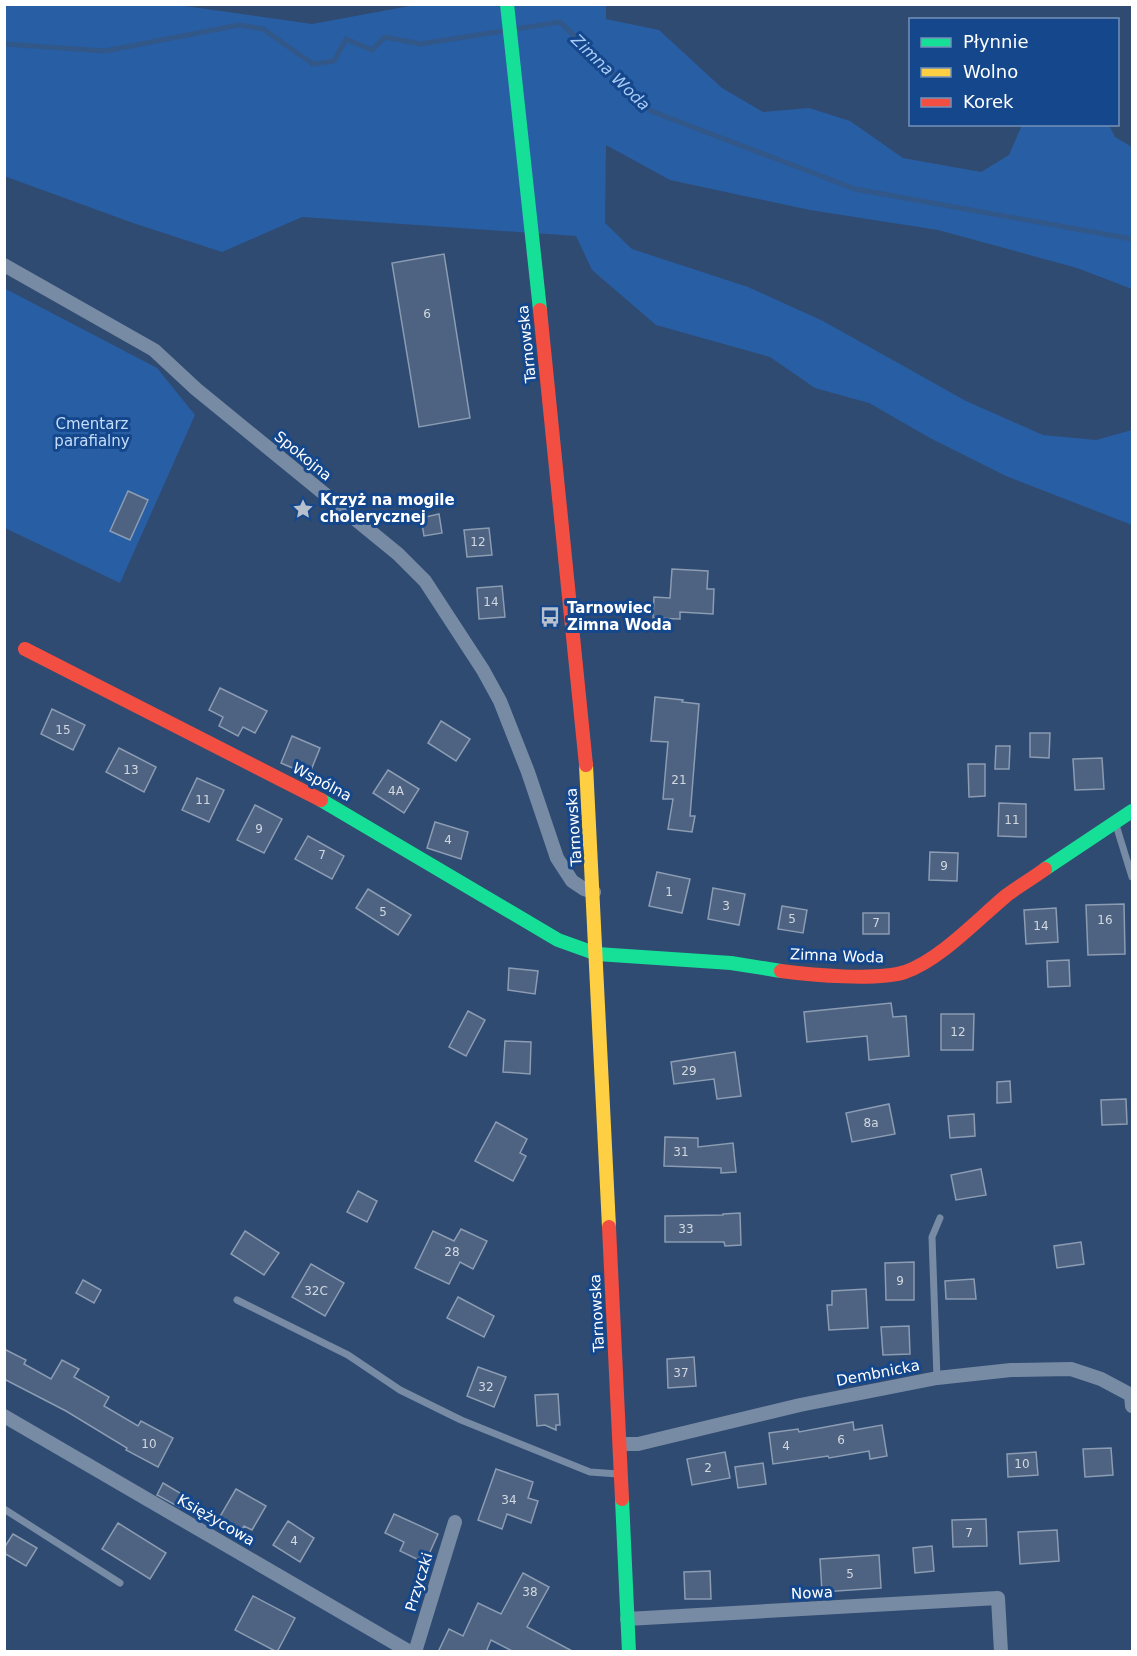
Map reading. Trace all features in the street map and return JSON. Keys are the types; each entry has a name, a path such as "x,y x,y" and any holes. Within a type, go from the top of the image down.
{"main road":[{"name":"Tarnowska","path":"507,4 589,795 629,1652"},
{"name":"Wspólna","path":"25,649 338,809 558,940 597,954"},
{"name":"Zimna Woda","path":"597,954 731,963 809,975 871,976 904,972 932,958 1010,892 1132,811"}],"street":[{"name":"Spokojna","path":"4,265 154,350 196,389 398,554 425,581 483,670 500,701 528,772 557,858 572,881 594,892"},
{"name":"Dembnicka","path":"620,1444 638,1444 801,1405 938,1378 1011,1370 1071,1369 1101,1379 1131,1395 1132,1406"},
{"name":"Księżycowa","path":"4,1416 410,1652"},
{"name":"Przyczki","path":"415,1652 455,1522"},
{"name":"Nowa","path":"627,1619 998,1598 1001,1652"}],"lane":[{"path":"1115,823 1132,877"},
{"path":"938,1378 932,1237 940,1218"},
{"path":"237,1300 348,1356 400,1390 461,1420 590,1472 621,1474"},
{"path":"4,1509 120,1583"}],"green space":[{"path":"171,4 312,24 415,5 606,5 606,19 659,30 722,88 763,112 809,108 850,121 903,158 981,172 1009,155 1022,126 1110,126 1115,137 1132,147 1132,289 1077,268 938,230 810,210 670,180 606,145 605,223 632,249 748,287 823,321 966,401 1043,435 1096,440 1132,430 1132,525 1006,476 930,438 869,403 815,388 770,357 656,325 592,270 576,236 302,217 222,252 133,223 4,176 4,5"},
{"name":"Cmentarz parafialny","path":"4,288 157,368 195,415 120,583 5,528"}],"building":[{"path":"444,254 470,418 419,427 392,263"},
{"path":"128,491 148,500 130,540 110,531"},
{"path":"439,514 442,533 424,536 421,518"},
{"path":"489,528 492,555 467,557 464,530"},
{"path":"672,569 708,571 707,589 714,589 713,614 680,612 680,619 653,618 654,597 670,598"},
{"path":"502,586 505,617 479,619 477,588"},
{"path":"220,688 267,711 255,733 243,727 238,736 219,726 223,717 209,710"},
{"path":"655,697 699,704 690,816 695,816 692,832 668,829 673,799 663,799 668,742 651,741"},
{"path":"52,709 85,725 73,750 41,734"},
{"path":"441,721 470,739 456,761 428,743"},
{"path":"1030,733 1050,733 1049,758 1030,757"},
{"path":"292,736 320,748 309,775 281,763"},
{"path":"996,746 1010,746 1009,769 995,769"},
{"path":"119,748 156,767 144,792 106,772"},
{"path":"1102,758 1104,789 1075,790 1073,759"},
{"path":"968,764 985,764 985,796 969,797"},
{"path":"388,770 419,789 404,813 373,793"},
{"path":"197,778 224,790 209,822 182,810"},
{"path":"999,803 1026,804 1026,837 998,836"},
{"path":"255,805 282,819 264,853 237,840"},
{"path":"435,822 468,832 461,859 427,848"},
{"path":"308,836 344,856 332,879 295,859"},
{"path":"930,852 958,853 957,881 929,880"},
{"path":"657,872 690,879 682,913 649,906"},
{"path":"713,888 745,894 739,925 708,919"},
{"path":"368,889 411,915 398,935 356,908"},
{"path":"1124,904 1125,954 1088,955 1086,905"},
{"path":"782,906 807,910 803,933 778,929"},
{"path":"1056,908 1058,942 1026,944 1024,910"},
{"path":"863,913 889,913 889,934 863,934"},
{"path":"1069,960 1070,986 1048,987 1047,961"},
{"path":"509,968 538,971 535,994 508,990"},
{"path":"891,1003 893,1017 906,1016 909,1056 869,1060 867,1036 807,1042 804,1012"},
{"path":"468,1011 485,1020 466,1056 449,1047"},
{"path":"941,1014 974,1014 973,1050 941,1050"},
{"path":"505,1041 531,1042 530,1074 503,1072"},
{"path":"735,1052 741,1096 717,1099 714,1079 674,1084 671,1062"},
{"path":"1010,1081 1011,1102 997,1103 997,1082"},
{"path":"1126,1099 1127,1124 1102,1125 1101,1100"},
{"path":"889,1104 895,1134 852,1142 846,1113"},
{"path":"974,1114 975,1136 950,1138 948,1116"},
{"path":"496,1122 527,1139 520,1153 526,1156 513,1181 475,1161"},
{"path":"665,1137 698,1138 698,1147 733,1143 736,1172 721,1173 721,1168 664,1166"},
{"path":"981,1169 986,1195 956,1200 951,1175"},
{"path":"358,1191 377,1201 367,1222 347,1212"},
{"path":"740,1213 741,1245 725,1246 724,1242 665,1242 665,1216"},
{"path":"461,1229 487,1241 473,1269 460,1262 449,1284 415,1268 433,1231 454,1241"},
{"path":"245,1231 279,1253 264,1275 231,1254"},
{"path":"1081,1242 1084,1264 1057,1268 1054,1246"},
{"path":"914,1262 914,1300 886,1300 885,1263"},
{"path":"311,1264 344,1283 325,1316 292,1297"},
{"path":"974,1279 976,1299 946,1299 945,1281"},
{"path":"83,1280 101,1290 94,1303 76,1293"},
{"path":"866,1289 868,1328 829,1330 827,1305 832,1305 832,1291"},
{"path":"458,1297 494,1316 484,1337 447,1318"},
{"path":"909,1326 910,1354 883,1355 881,1327"},
{"path":"4,1349 26,1360 24,1364 51,1379 62,1360 79,1369 74,1377 109,1397 104,1406 138,1426 141,1421 173,1438 158,1467 126,1450 127,1448 66,1411 4,1379"},
{"path":"694,1357 696,1386 668,1388 667,1359"},
{"path":"478,1367 506,1377 494,1407 467,1396"},
{"path":"558,1394 560,1425 556,1425 556,1430 545,1425 537,1426 535,1395"},
{"path":"853,1422 854,1430 882,1425 887,1456 870,1459 869,1451 773,1464 769,1433 798,1429 799,1432"},
{"path":"1111,1448 1113,1475 1085,1477 1083,1449"},
{"path":"725,1452 730,1478 692,1485 687,1459"},
{"path":"1036,1452 1038,1475 1008,1477 1007,1454"},
{"path":"763,1463 766,1484 738,1488 735,1467"},
{"path":"496,1469 533,1482 528,1498 538,1501 531,1523 507,1514 502,1529 478,1520"},
{"path":"163,1483 185,1496 179,1507 157,1495"},
{"path":"236,1489 266,1506 252,1530 244,1526 240,1533 218,1520"},
{"path":"394,1514 438,1534 425,1563 400,1551 404,1542 385,1533"},
{"path":"986,1519 987,1546 953,1547 952,1520"},
{"path":"288,1521 314,1538 300,1562 273,1545"},
{"path":"118,1523 166,1553 150,1579 102,1549"},
{"path":"1057,1530 1059,1561 1020,1564 1018,1532"},
{"path":"13,1534 37,1548 26,1566 4,1553 4,1548"},
{"path":"932,1546 934,1571 915,1573 913,1548"},
{"path":"879,1555 881,1588 822,1592 820,1559"},
{"path":"710,1571 711,1599 685,1599 684,1572"},
{"path":"523,1573 549,1587 527,1627 574,1652 514,1652 491,1640 486,1652 438,1652 449,1629 463,1636 478,1603 501,1614"},
{"path":"253,1596 295,1618 277,1652 235,1630"}],"waterway":[{"name":"Zimna Woda","path":"4,44 105,51 239,25 263,29 313,64 334,61 346,39 372,50 385,37 420,44 560,22 651,111 855,189 1132,239"}],"traffic: fast":[{"path":"507,4 540,310"},
{"path":"321,800 558,940 597,954 731,963 781,971"},
{"path":"1045,869 1132,811"},
{"path":"622,1499 629,1652"}],"traffic: slow":[{"path":"586,765 609,1227"}],"traffic: jam":[{"path":"540,310 586,765"},
{"path":"25,649 321,800"},
{"path":"781,971 861,977 905,972 945,949 1007,895 1045,869"},
{"path":"609,1227 622,1499"}],"place":[{"name":"Krzyż na mogile cholerycznej","path":"303,509"},
{"name":"Tarnowiec Zimna Woda","path":"550,617"}]}
